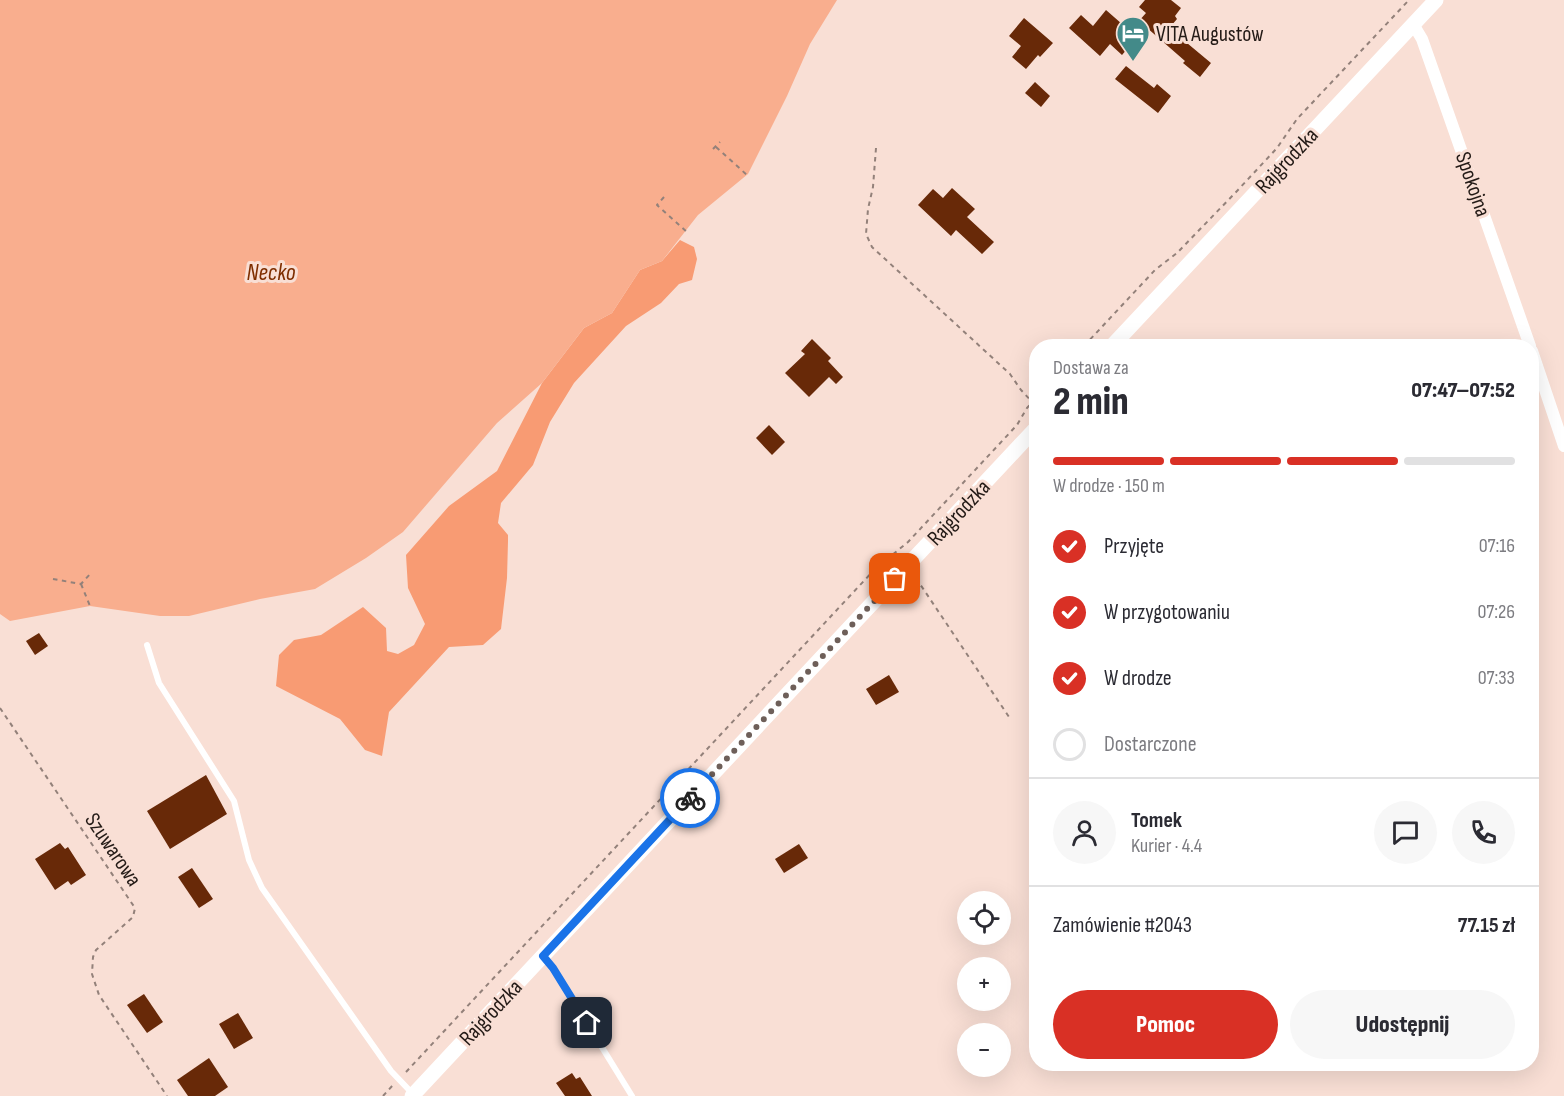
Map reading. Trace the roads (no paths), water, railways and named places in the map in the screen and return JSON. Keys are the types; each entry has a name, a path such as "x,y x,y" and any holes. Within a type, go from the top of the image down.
{"street":[{"name":"Rajgrodzka","path":"1119,339 1436,0"},
{"name":"Spokojna","path":"1413,24 1422,39 1528,339"},
{"path":"1539,372 1564,446"},
{"name":"Rajgrodzka","path":"412,1095 1029,435"}],"lane":[{"path":"147,645 159,683 234,801 249,860 262,888 391,1071 412,1095"},
{"path":"543,956 553,968 632,1096"}],"water":[{"name":"Necko","path":"0,0 837,0 810,44 748,174 698,215 662,261 640,270 612,313 584,328 542,383 497,423 403,532 315,589 189,616 160,616 90,606 10,621 0,614"}],"place":[{"name":"VITA Augustów","path":"1133,62"}]}
